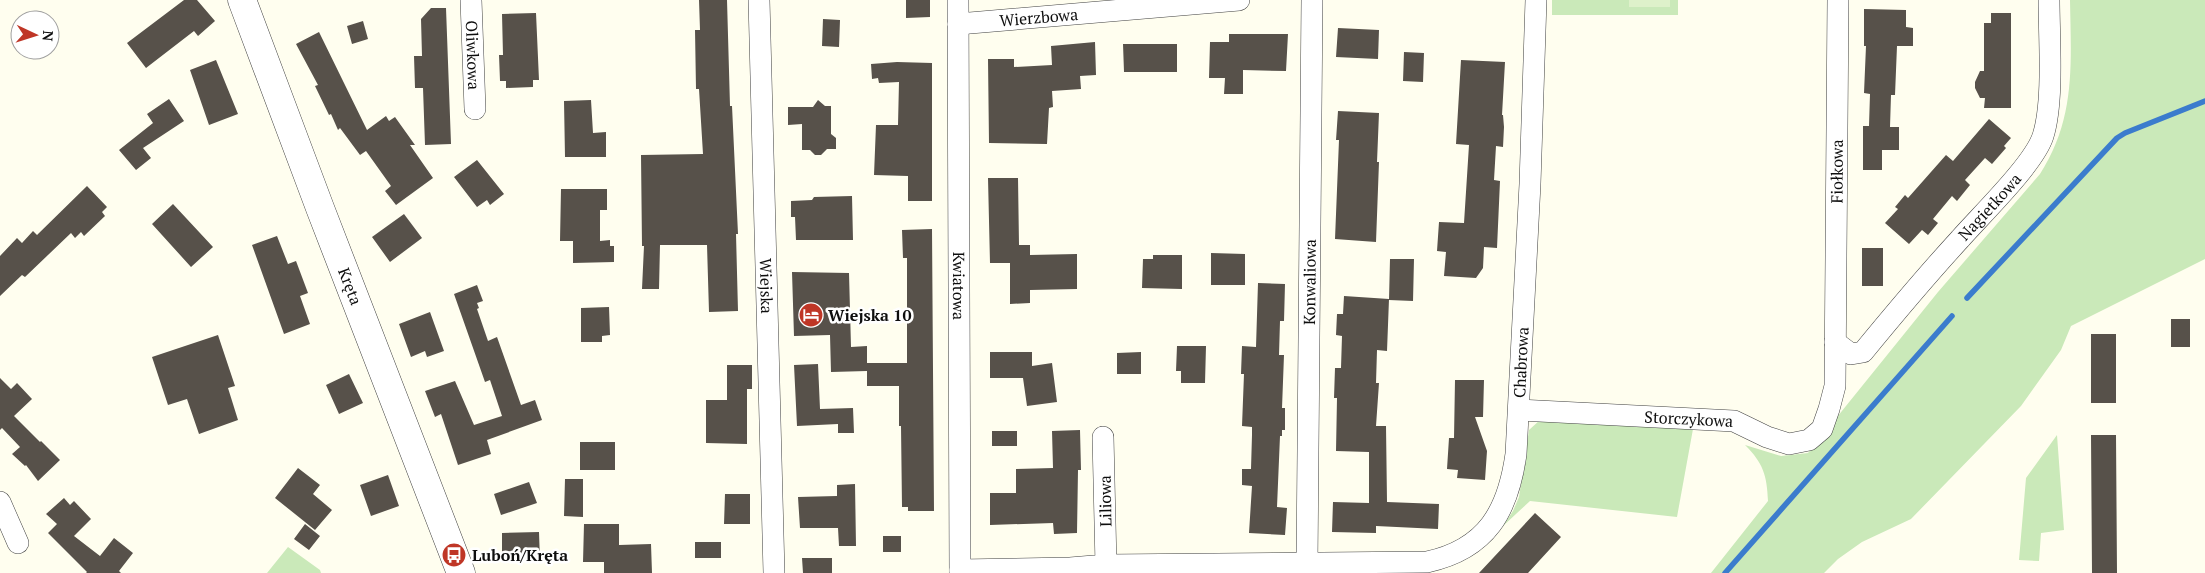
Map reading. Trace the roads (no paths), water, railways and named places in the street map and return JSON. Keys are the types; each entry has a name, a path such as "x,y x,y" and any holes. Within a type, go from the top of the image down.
{"street":[{"name":"Kręta","path":"242,0 461,573"},
{"name":"Oliwkowa","path":"471,0 475,109"},
{"name":"Wiejska","path":"760,0 774,573"},
{"name":"Kwiatowa","path":"958,0 960,571"},
{"name":"Wierzbowa","path":"958,24 1148,4 1239,0"},
{"name":"Konwaliowa","path":"1307,564 1312,0"},
{"name":"Chabrowa","path":"1307,564 1427,562 1443,558 1471,544 1496,518 1505,502 1512,480 1518,410 1530,184 1536,0"},
{"name":"Fiołkowa","path":"1835,342 1838,0"},
{"name":"Nagietkowa","path":"1835,342 1851,354 1863,352 1916,286 2001,193 2035,151 2042,138 2048,114 2049,0"},
{"name":"Storczykowa","path":"1518,410 1734,421 1767,437 1789,444 1809,440 1822,429 1829,409 1835,386 1835,342"},
{"name":"Liliowa","path":"1103,437 1106,565"},
{"path":"0,502 18,543"},
{"path":"960,571 1070,568 1106,565 1307,564"}],"waterway":[{"path":"1967,298 2117,138 2125,133 2205,101"},
{"path":"1725,573 1952,316"}],"place":[{"name":"Wiejska 10","path":"811,315"},
{"name":"Luboń/Kręta","path":"454,555"}]}
